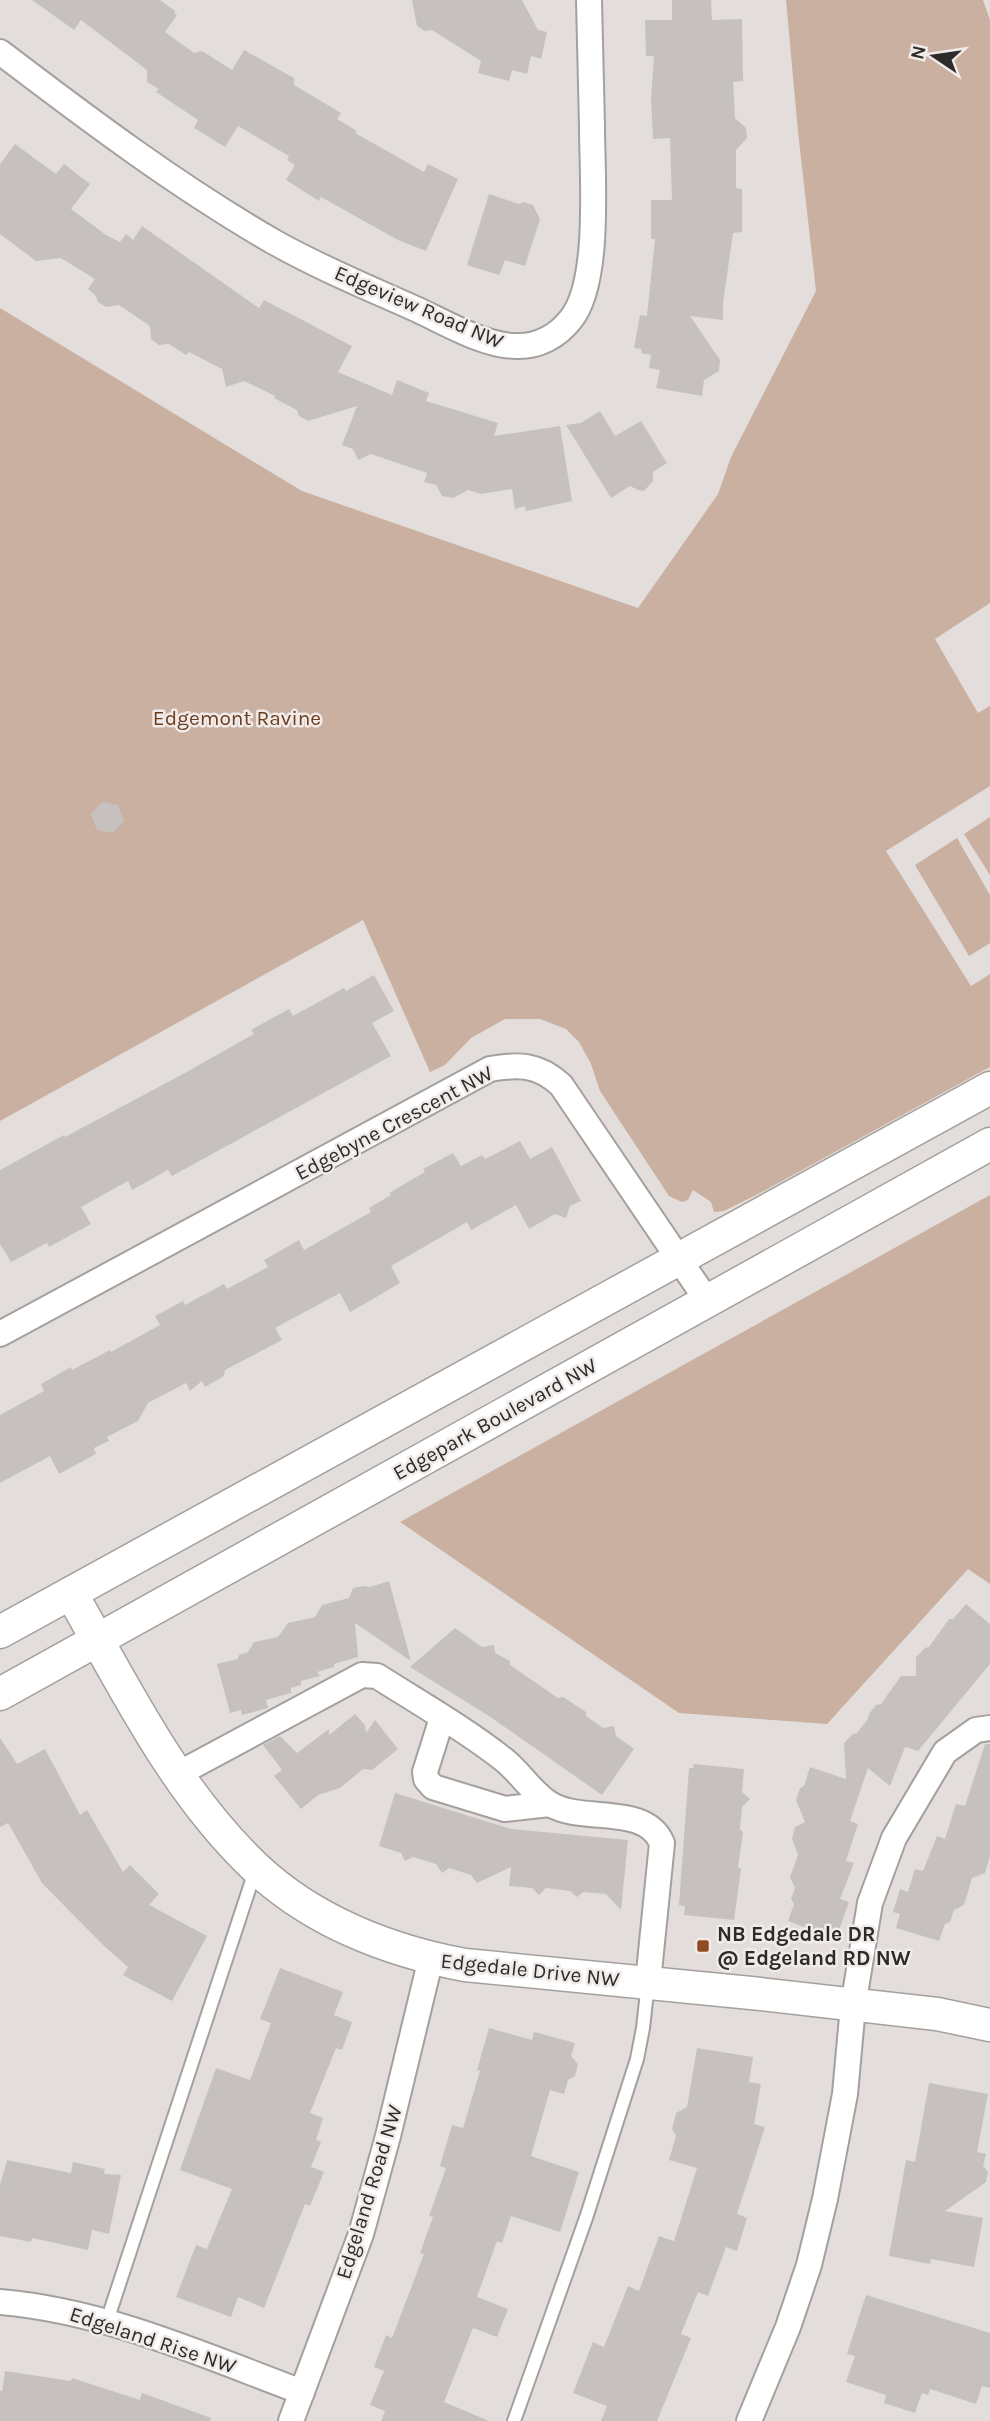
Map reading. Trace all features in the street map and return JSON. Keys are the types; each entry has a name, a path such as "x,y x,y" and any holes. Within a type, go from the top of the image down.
{"street":[{"name":"Edgeview Road NW","path":"0,52 114,139 275,242 347,278 470,333 504,345 520,346 535,344 562,330 580,307 584,293 591,251 593,195 589,0"},
{"name":"Edgebyne Crescent NW","path":"0,1334 490,1069 521,1065 549,1074 561,1084 708,1301"},
{"path":"0,1632 990,1088"},
{"name":"Edgepark Boulevard NW","path":"0,1694 990,1144"},
{"name":"Edgedale Drive NW","path":"71,1593 117,1675 208,1817 256,1868 293,1896 348,1929 392,1947 465,1965 937,2014 990,2025"},
{"path":"178,1774 366,1674 377,1676 504,1759 550,1804"},
{"path":"442,1718 425,1772 426,1779 433,1787 505,1809 550,1804 597,1815 642,1821 658,1835 662,1843 648,1982"},
{"path":"752,2420 788,2327 815,2238 845,2094 853,2006 870,1903 894,1839 945,1752 976,1730 990,1728"},
{"name":"Edgeland Road NW","path":"291,2421 368,2210 431,1958"},
{"name":"Edgeland Rise NW","path":"0,2302 54,2308 107,2321 302,2392"}],"lane":[{"path":"107,2321 256,1868"},
{"path":"514,2421 574,2254 637,2059 648,1982"}],"green space":[{"name":"Edgemont Ravine","path":"786,0 983,0 990,20 990,603 935,639 978,713 990,706 990,786 886,851 971,986 990,974 990,1067 760,1193 724,1211 714,1212 711,1202 693,1190 688,1200 682,1202 669,1196 600,1091 591,1064 579,1042 566,1029 540,1019 505,1019 471,1038 445,1065 430,1072 363,920 0,1121 0,308 302,491 638,608 718,494 731,457 816,291"},
{"path":"990,817 990,875 964,834"},
{"path":"957,838 990,895 990,943 969,956 915,865"},
{"path":"990,1195 990,1584 968,1569 827,1724 679,1713 400,1522"}],"building":[{"path":"32,0 160,0 177,15 165,32 194,53 202,51 232,70 244,50 294,78 294,85 341,113 337,119 357,131 355,133 424,172 428,164 458,179 426,251 398,240 321,197 319,201 286,180 295,165 287,160 289,156 238,126 225,147 194,128 198,120 156,92 159,89 147,82 147,70 81,20 74,30"},
{"path":"412,0 522,0 538,30 547,32 541,59 531,56 527,74 512,70 509,81 478,73 481,61 432,30 425,31 417,26"},
{"path":"672,0 711,0 712,20 742,19 743,81 733,82 735,118 746,128 747,138 736,150 736,188 742,189 742,232 733,233 723,320 690,316 720,360 719,371 704,380 702,396 656,388 660,370 649,368 651,355 641,353 642,349 634,348 640,315 647,316 655,239 651,239 651,200 672,200 670,138 653,139 651,99 654,56 646,56 645,20 672,20"},
{"path":"15,144 56,174 64,164 90,184 71,209 106,235 120,242 126,234 133,240 142,226 259,308 264,300 352,346 338,372 392,395 397,380 429,393 426,401 498,423 494,436 560,426 572,501 526,511 525,506 515,509 512,489 481,494 468,490 453,498 442,496 436,485 424,482 427,473 371,454 358,460 353,449 342,445 357,406 308,421 299,416 297,410 274,398 275,396 244,381 226,387 222,369 189,352 186,355 169,344 159,345 151,339 150,326 119,305 106,307 98,302 88,289 95,279 61,258 36,261 0,234 0,164"},
{"path":"489,194 519,204 523,202 533,205 540,219 525,266 505,260 499,275 467,265"},
{"path":"600,411 615,436 641,421 667,463 653,472 653,481 644,491 630,486 611,498 566,425 581,423"},
{"path":"102,802 118,805 124,821 113,833 97,830 91,814"},
{"path":"374,975 394,1011 372,1023 391,1056 172,1176 168,1170 132,1190 128,1181 81,1207 91,1224 49,1247 47,1243 11,1262 0,1244 0,1170 183,1074 254,1034 251,1030 289,1009 293,1016"},
{"path":"520,1141 530,1159 552,1147 581,1201 570,1206 566,1218 555,1214 529,1229 516,1205 471,1230 467,1222 391,1266 400,1283 368,1302 350,1312 340,1293 275,1328 282,1340 225,1370 224,1376 205,1387 202,1381 190,1391 186,1383 148,1403 138,1421 107,1437 109,1441 94,1448 96,1454 59,1474 50,1456 0,1483 0,1415 44,1391 41,1384 71,1367 72,1370 110,1350 111,1352 160,1325 155,1316 183,1301 185,1305 224,1284 227,1289 268,1267 264,1260 299,1240 304,1250 371,1212 369,1208 391,1195 389,1193 425,1172 423,1169 453,1153 461,1166 482,1155 485,1159"},
{"path":"389,1581 411,1661 355,1623 358,1657 317,1672 320,1676 301,1681 301,1685 291,1688 291,1693 266,1700 268,1708 242,1715 241,1710 230,1713 217,1664 238,1659 239,1655 248,1652 254,1642 278,1637 288,1623 315,1617 322,1605 349,1598 353,1588 370,1587"},
{"path":"966,1604 990,1624 990,1664 918,1751 905,1747 890,1786 868,1768 850,1821 858,1824 846,1861 854,1863 840,1899 849,1902 836,1939 788,1921 794,1904 791,1899 795,1888 790,1877 798,1855 792,1839 795,1827 805,1822 796,1800 810,1767 846,1779 844,1743 857,1733 869,1714 876,1705 881,1704 901,1676 916,1676 916,1657 929,1647 949,1619 953,1619"},
{"path":"455,1628 482,1647 494,1645 495,1653 510,1661 510,1665 558,1698 563,1697 586,1712 586,1716 603,1728 614,1726 616,1736 634,1749 602,1795 489,1716 410,1667"},
{"path":"355,1714 365,1725 366,1733 375,1720 398,1749 372,1770 363,1769 340,1788 318,1795 301,1809 274,1776 282,1770 263,1745 280,1736 297,1753 329,1729 329,1735"},
{"path":"0,1738 17,1764 45,1749 80,1815 87,1810 123,1872 130,1865 159,1894 149,1905 207,1936 172,2001 123,1975 128,1967 42,1883 8,1823 0,1827"},
{"path":"985,1744 990,1744 990,1856 985,1873 972,1878 964,1905 954,1910 939,1941 896,1928 900,1914 893,1912 900,1889 908,1892 915,1869 923,1871 937,1836 945,1839 956,1804 965,1806"},
{"path":"694,1764 744,1769 742,1792 750,1799 742,1807 740,1829 743,1832 738,1867 741,1869 734,1920 684,1915 685,1906 679,1905 689,1768 693,1768"},
{"path":"395,1793 511,1829 628,1840 621,1910 606,1894 583,1892 577,1897 570,1891 546,1888 539,1895 532,1888 509,1886 511,1867 477,1883 471,1875 449,1868 442,1873 436,1864 413,1857 405,1861 401,1853 379,1846"},
{"path":"280,1968 343,1992 334,2015 352,2022 342,2050 336,2048 310,2113 323,2118 316,2140 321,2142 311,2167 324,2172 310,2206 305,2204 264,2308 238,2297 231,2317 176,2297 196,2245 207,2249 232,2189 180,2170 216,2068 250,2080 271,2023 260,2019"},
{"path":"489,2028 532,2040 534,2032 575,2043 571,2056 578,2064 575,2076 568,2080 564,2094 550,2090 531,2156 579,2172 560,2232 511,2216 502,2243 497,2241 477,2297 508,2309 497,2337 473,2328 444,2402 489,2421 381,2421 385,2411 370,2405 384,2371 374,2367 386,2335 392,2338 424,2254 420,2253 433,2217 429,2216 446,2168 440,2166 452,2125 463,2128 480,2071 477,2070"},
{"path":"697,2048 753,2057 749,2082 761,2084 754,2124 765,2127 737,2214 747,2218 737,2251 726,2247 708,2296 698,2292 681,2334 691,2338 657,2421 601,2421 607,2406 573,2393 593,2342 604,2347 628,2286 639,2291 659,2236 674,2241 697,2168 669,2160 676,2136 672,2129 676,2113 687,2107"},
{"path":"929,2083 988,2094 977,2152 986,2154 983,2166 988,2172 986,2182 945,2211 983,2218 974,2267 931,2259 930,2264 889,2256 906,2160 915,2162"},
{"path":"7,2160 71,2173 73,2162 105,2169 104,2174 121,2175 109,2234 92,2230 88,2250 32,2238 31,2242 0,2236 0,2185"},
{"path":"866,2295 990,2333 990,2388 982,2386 976,2404 930,2389 928,2395 922,2393 915,2413 884,2403 886,2395 846,2382 855,2356 847,2354"},
{"path":"5,2371 71,2381 72,2378 140,2400 142,2393 211,2418 210,2421 0,2421 0,2391"}],"place":[{"name":"NB Edgedale DR @ Edgeland RD NW","path":"703,1946"}]}
